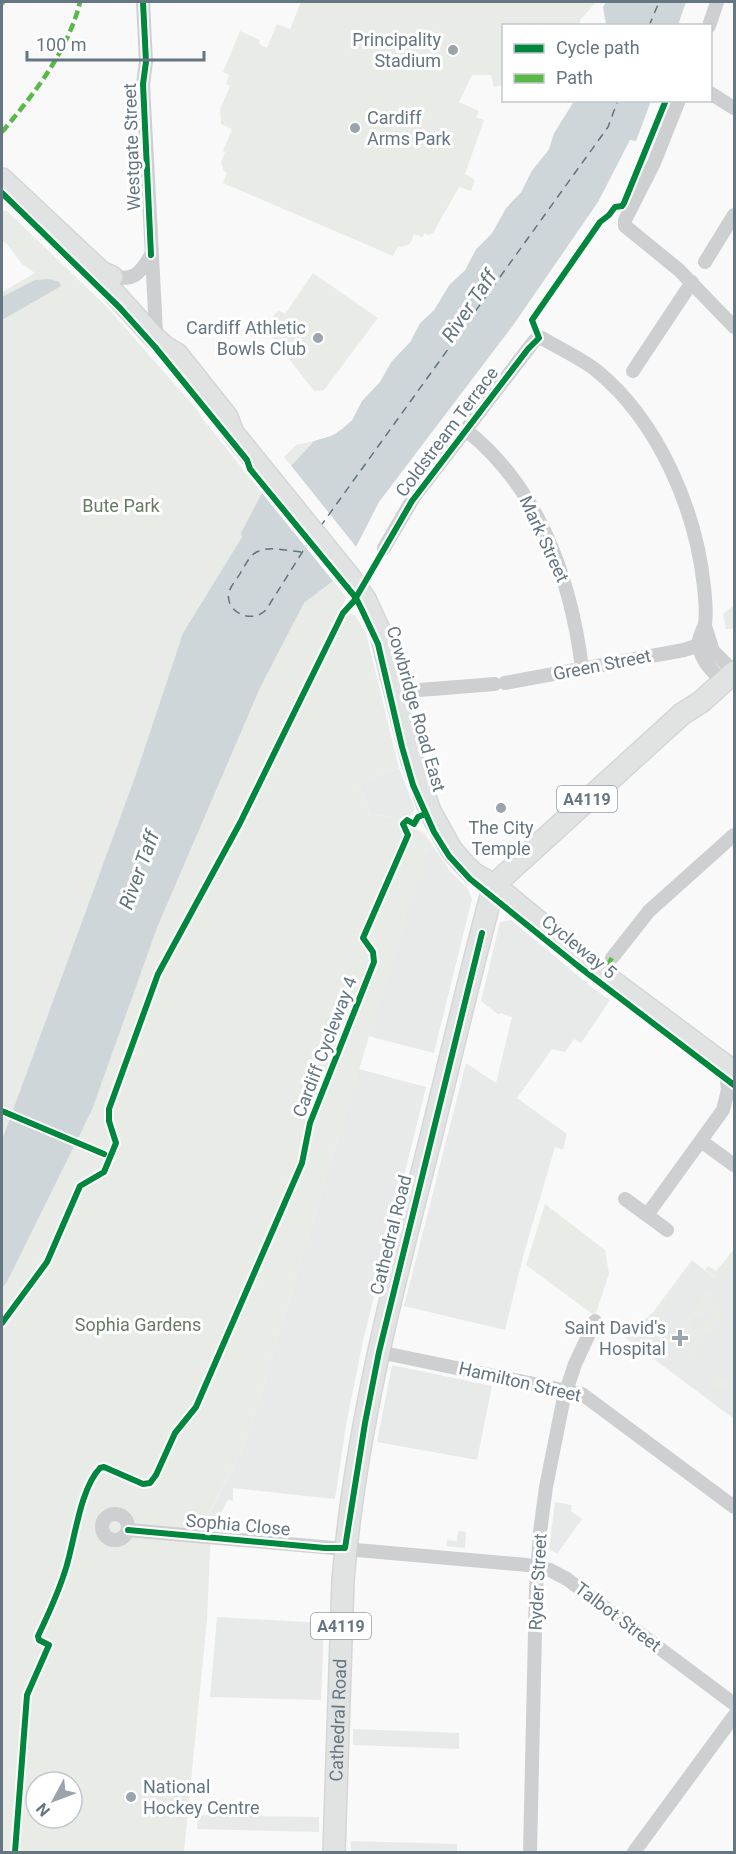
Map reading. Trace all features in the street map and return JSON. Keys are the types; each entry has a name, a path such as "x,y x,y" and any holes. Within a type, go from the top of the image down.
{"main road":[{"path":"2,179 147,311 173,339 169,348"},
{"path":"147,311 169,348"},
{"name":"Cowbridge Road East","path":"169,348 227,417 233,433 270,469 350,569 373,592 387,620 397,649 422,754 436,795 457,836 494,885"},
{"name":"Cowbridge Road East","path":"350,569 381,634 418,783 451,849 474,874 494,885 601,973 730,1068"},
{"name":"A4119","path":"494,885 682,714 701,702 728,670"},
{"name":"Cathedral Road","path":"334,1852 337,1705 345,1548 365,1423 379,1352 494,885"}],"street":[{"name":"Westgate Street","path":"143,2 146,62 143,84 151,255 147,311"},
{"path":"710,24 717,2"},
{"path":"712,94 735,108"},
{"path":"678,102 654,163 624,223 627,229 692,282 735,327"},
{"path":"705,262 735,215"},
{"path":"105,274 123,279 131,277 140,271 151,255"},
{"path":"633,371 692,282"},
{"name":"Coldstream Terrace","path":"384,548 412,501 528,349 539,338 587,364 608,381 641,420 662,452 678,485 694,534 704,581 705,626"},
{"name":"Mark Street","path":"466,430 503,465 532,506 562,574 573,616 582,668"},
{"path":"705,626 699,645 704,660 728,670"},
{"path":"705,626 713,651 728,670"},
{"name":"Green Street","path":"407,691 500,684 684,650 699,645"},
{"path":"612,958 650,911 735,835"},
{"path":"647,1215 729,1106 730,1068"},
{"path":"701,1141 735,1165"},
{"path":"625,1199 667,1230"},
{"name":"Ryder Street","path":"530,1852 536,1589 546,1487 567,1390 577,1358 595,1321"},
{"name":"Hamilton Street","path":"379,1352 567,1390 587,1397 735,1507"},
{"name":"Sophia Close","path":"115,1514 125,1519 128,1530 124,1537 116,1540 110,1539 104,1536 102,1522 107,1516 115,1514"},
{"name":"Sophia Close","path":"128,1530 345,1548"},
{"name":"Talbot Street","path":"345,1548 537,1567 562,1576 735,1704"},
{"path":"536,1589 549,1579 562,1576"},
{"path":"634,1852 735,1716"}],"shaded area":[{"path":"399,768 415,809 410,818 371,815 359,784"},
{"path":"433,846 451,872 468,889 472,899 434,1053 368,1036 415,885 427,852"},
{"path":"511,920 610,1000 581,1043 574,1039 565,1052 552,1049 517,1098 567,1134 563,1150 555,1147 524,1253 505,1330 404,1306 466,1063 496,1083 512,1017 500,1013 499,1015 481,1001 500,922"},
{"path":"359,1069 426,1087 363,1341 346,1425 335,1499 233,1488 233,1501 228,1500 217,1520 206,1519 239,1457 251,1427"},
{"name":"Saint David's Hospital","path":"734,1256 734,1419 611,1327 618,1323 637,1323 648,1317 692,1260 715,1278"},
{"path":"392,1365 492,1386 477,1460 377,1442"},
{"path":"555,1502 572,1505 571,1511 582,1519 557,1554 549,1549"},
{"path":"458,1531 466,1532 465,1548 446,1546 447,1540 457,1541"},
{"path":"217,1617 324,1623 321,1700 210,1697"},
{"path":"353,1729 459,1733 459,1749 353,1745"},
{"path":"198,1815 319,1817 319,1832 197,1829"},
{"path":"351,1841 457,1844 457,1852 351,1852"}],"green space":[{"name":"Cardiff Arms Park","path":"301,2 596,2 579,24 502,24 502,85 494,87 491,75 472,75 459,102 479,111 476,117 484,120 465,174 475,180 471,191 459,187 433,233 428,235 425,233 422,237 414,234 410,244 398,246 393,256 223,183 227,173 221,162 232,129 221,124 220,109 230,86 226,84 229,75 223,72 240,31 260,40 259,44 267,48 277,24 290,29"},
{"name":"Bute Park","path":"2,210 7,211 107,307 198,411 262,493 242,537 183,633 136,774 2,1140 2,292 35,273 22,264 7,244 2,241"},
{"name":"Cardiff Athletic Bowls Club","path":"313,273 378,318 324,390 314,391 265,328 278,310 285,314"},
{"path":"314,441 291,466 284,457 296,445"},
{"name":"Sophia Gardens","path":"333,581 346,597 341,612 355,615 366,633 399,768 359,784 371,815 410,818 407,825 424,833 433,846 427,852 405,917 251,1427 239,1457 206,1518 211,1529 207,1619 184,1852 2,1852 2,1288 92,1110 157,928 260,688 304,603"},
{"path":"733,606 734,629 726,629 723,614"},
{"path":"545,1204 605,1250 609,1274 595,1316 526,1265"},
{"path":"734,1249 734,1263 716,1278 705,1270 708,1266 716,1271"},
{"path":"690,1263 692,1265 662,1306 669,1311 661,1308 658,1311 666,1317 662,1323 660,1322 663,1317 654,1311"},
{"path":"703,1290 712,1292 702,1318 698,1320 695,1317 689,1321 692,1328 697,1331 704,1321 711,1320 713,1315 710,1308 714,1303 723,1317 694,1352 696,1354 689,1364 685,1360 688,1353 686,1351 695,1338 687,1332 683,1337 677,1332 704,1296 701,1293"},
{"path":"719,1377 734,1388 732,1393 724,1388 721,1391 712,1385"}],"water":[{"path":"606,2 686,2 678,24 606,24 603,7"},
{"name":"River Taff","path":"573,102 651,102 636,141 630,140 598,202 514,324 379,502 356,547 291,466 314,441 335,434 352,420 362,401 380,382 391,362 410,342 420,323 434,310 449,285 465,270 476,249 492,233 506,208 521,192 533,168 547,152 554,133"},
{"path":"50,279 59,282 61,286 2,320 2,297 35,280"},
{"name":"River Taff","path":"262,493 333,581 304,603 260,688 157,928 92,1110 2,1288 2,1140 136,774 183,633 242,537 241,533"}],"pier":[{"path":"570,102 573,102 554,133 549,149 531,172 521,192 506,208 492,233 476,249 465,270 449,285 434,310 420,323 410,342 391,362 380,381 362,400 352,420 331,436 309,442 313,438 333,432 349,418 360,399 378,380 389,360 408,340 418,321 432,308 446,283 462,268 474,247 490,231 504,207 519,191 528,170 546,148 552,132"},
{"path":"289,463 356,547 360,547 358,549 354,549 289,468"},
{"path":"261,491 266,493 283,513 336,579 335,583"},
{"path":"9,1111 80,1141 78,1147 7,1117"}],"ferry route":[{"path":"650,24 659,2"},
{"path":"320,527 608,127 617,102"},
{"path":"301,552 269,549 253,554 229,592 229,599 235,610 246,616 260,614 266,610 308,543"}],"marked path":[{"path":"2,132 38,87 58,55 75,20 80,2"},
{"path":"607,965 612,958"}],"cycle path":[{"path":"143,2 146,62 143,84 151,255"},
{"path":"2,1323 47,1262 80,1186 104,1172 116,1143 109,1121 109,1109 158,974 240,823 343,613 354,601 412,501 528,349 539,338 532,320 600,222 615,207 622,206 624,203 665,102"},
{"name":"Cycleway 5","path":"2,193 120,308 155,347 247,460 250,469 356,598 378,644 413,785 434,832 449,856 470,879 578,966 734,1085"},
{"name":"Cardiff Cycleway 4","path":"15,1852 27,1695 49,1645 39,1640 38,1636 63,1577 88,1488 93,1477 100,1468 104,1467 143,1484 150,1483 175,1433 196,1407 302,1163 310,1123 374,962 373,952 363,938 408,835 403,824 407,820 414,824 418,817 425,814"},
{"path":"128,1530 345,1548 379,1352 482,933"},
{"path":"2,1111 104,1154"}],"place":[{"name":"Principality Stadium","path":"453,50"},
{"name":"Cardiff Arms Park","path":"355,128"},
{"name":"Cardiff Athletic Bowls Club","path":"318,338"},
{"name":"The City Temple","path":"501,808"},
{"name":"Saint David's Hospital","path":"680,1338"},
{"name":"National Hockey Centre","path":"131,1797"}]}
